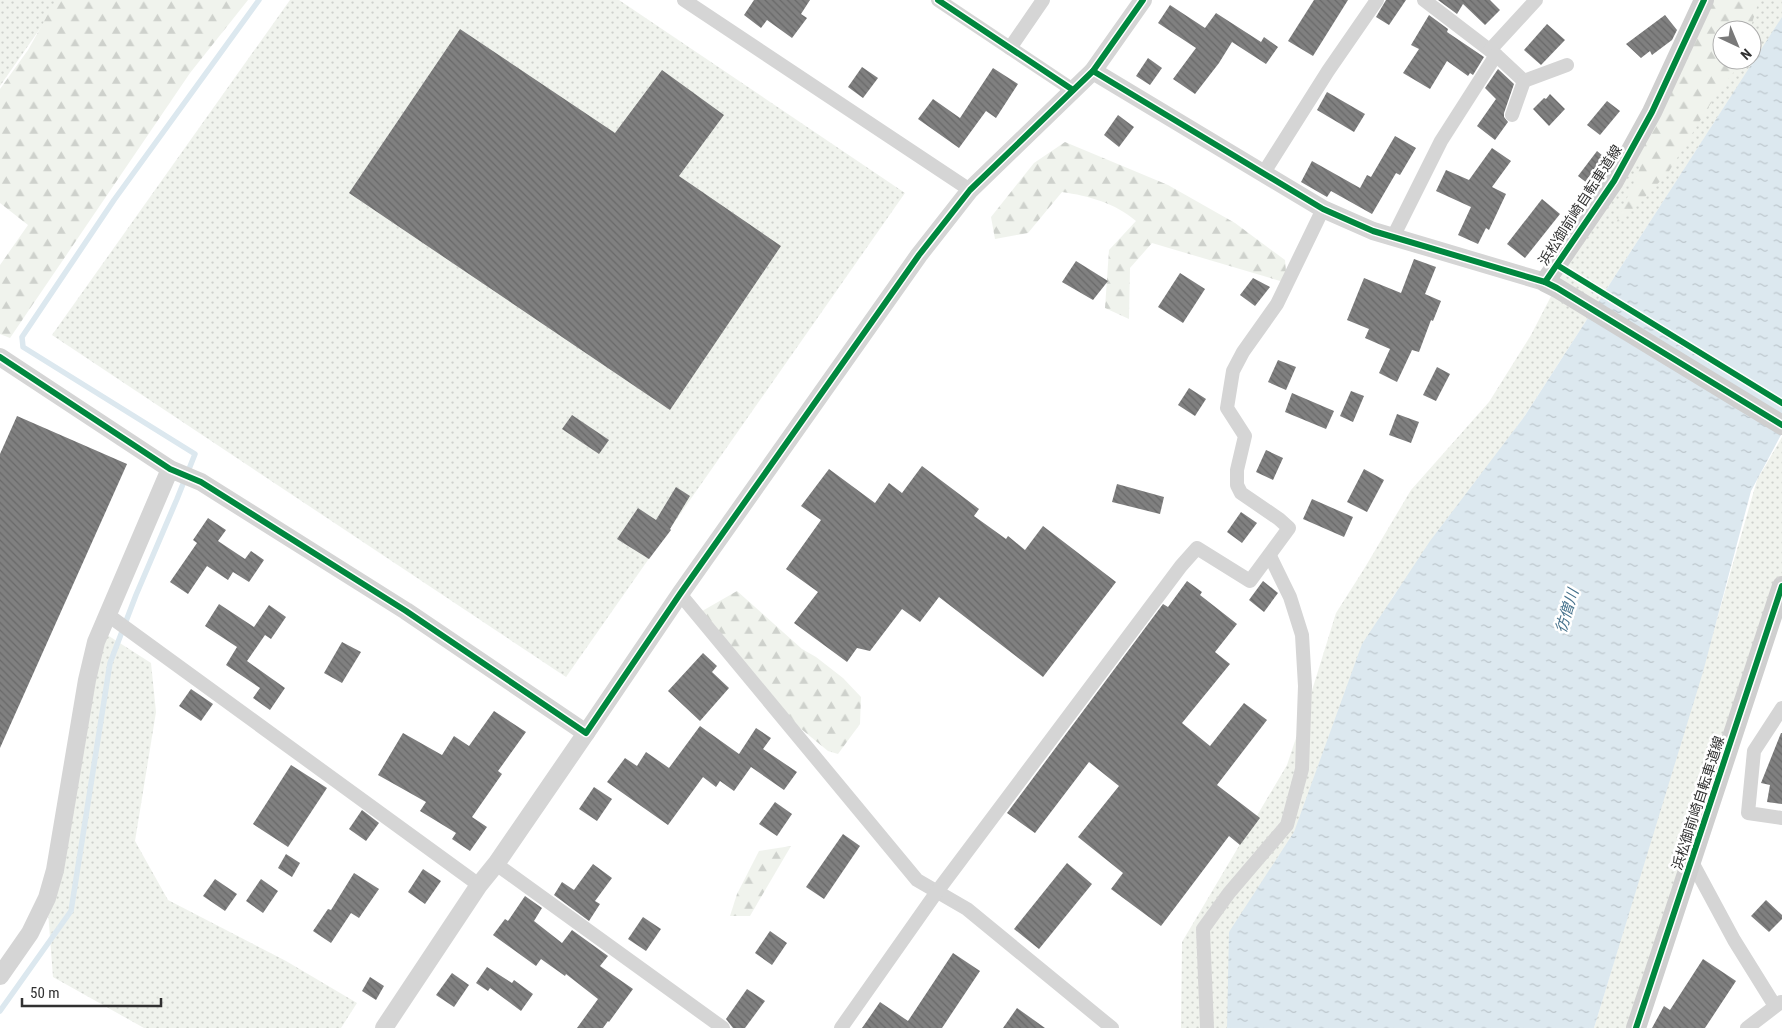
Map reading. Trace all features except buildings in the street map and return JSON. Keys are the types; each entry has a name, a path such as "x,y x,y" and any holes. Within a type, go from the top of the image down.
{"main road":[{"name":"浜松御前崎自転車道線","path":"1551,285 1652,112 1704,0"},
{"path":"1551,285 1782,425"},
{"name":"浜松御前崎自転車道線","path":"1636,1028 1782,586"}],"street":[{"path":"684,0 970,190"},
{"path":"938,0 1073,90"},
{"path":"1010,48 1043,0"},
{"path":"384,1028 479,885 496,864 586,734 680,594 914,264 970,190 1093,71 1143,0"},
{"path":"1263,174 1328,72 1377,0"},
{"path":"1424,0 1493,52 1524,81"},
{"path":"1392,237 1441,141 1493,52 1536,0"},
{"path":"1524,81 1567,65"},
{"path":"1093,71 1324,209 1373,231 1551,285"},
{"path":"1512,115 1524,81"},
{"path":"841,1028 936,893 1181,566 1197,548 1250,581 1289,528 1279,518 1241,494 1237,485 1237,470 1245,436 1227,408 1233,371 1243,352 1277,304 1324,209"},
{"path":"0,357 170,469 201,482 398,605 586,734"},
{"path":"0,976 30,933 47,898 54,870 86,680 96,642 170,469"},
{"path":"1207,1028 1203,930 1229,893 1287,826 1302,769 1305,686 1302,635 1290,597 1270,556"},
{"path":"680,594 917,880 936,893 967,909 1112,1028"},
{"path":"108,615 479,885"},
{"path":"1782,708 1754,751 1748,813 1782,818"},
{"path":"1692,862 1734,940 1778,1004 1747,1028"},
{"path":"496,864 724,1028"}],"green space":[{"path":"0,0 60,0 0,86"},
{"path":"56,0 248,0 190,73 10,338 0,334 0,265 28,225 0,203 0,89 28,50"},
{"path":"290,0 619,0 905,193 566,677 52,335"},
{"path":"1704,0 1782,0 1782,35 1762,59 1762,20 1712,20 1712,70 1753,70 1730,98 1524,417 1392,598 1232,1028 1181,1028 1182,942 1287,765 1336,613 1411,490 1489,402 1531,335"},
{"path":"1704,0 1759,0 1753,20 1712,20 1712,70 1736,70 1719,90 1668,173 1615,226 1640,168 1629,153"},
{"path":"1065,142 1168,185 1235,223 1285,260 1287,283 1152,243 1130,268 1129,319 1105,308 1109,250 1136,221 1119,209 1092,198 1062,192 1028,233 995,239 991,217 1034,163"},
{"path":"1782,437 1782,601 1636,1028 1594,1028 1711,640 1757,480"},
{"path":"737,591 802,649 816,657 843,678 861,697 860,724 838,754 828,751 789,719 697,614"},
{"path":"101,631 151,663 156,712 135,841 168,900 286,961 357,1003 341,1028 144,1028 53,977 47,898"},
{"path":"791,846 750,916 730,916 737,894 759,851"}],"water":[{"name":"彷僧川","path":"1782,17 1782,433 1751,491 1703,672 1594,1028 1227,1028 1229,932 1294,832 1362,644 1430,541 1524,417 1748,70 1762,70 1762,48"}],"waterway":[{"path":"0,1011 71,911 110,663 136,595 195,454 23,347 22,337 114,200 259,0"}],"cycle path":[{"path":"938,0 1073,90"},
{"path":"0,357 170,469 201,482 406,611 586,733 680,594 919,255 970,190 1093,71 1143,0"},
{"path":"1545,282 1614,181 1652,112 1704,0"},
{"path":"1093,71 1323,209 1373,231 1545,282 1557,288 1782,425"},
{"path":"1557,265 1782,403"},
{"path":"1636,1028 1782,586"}]}
